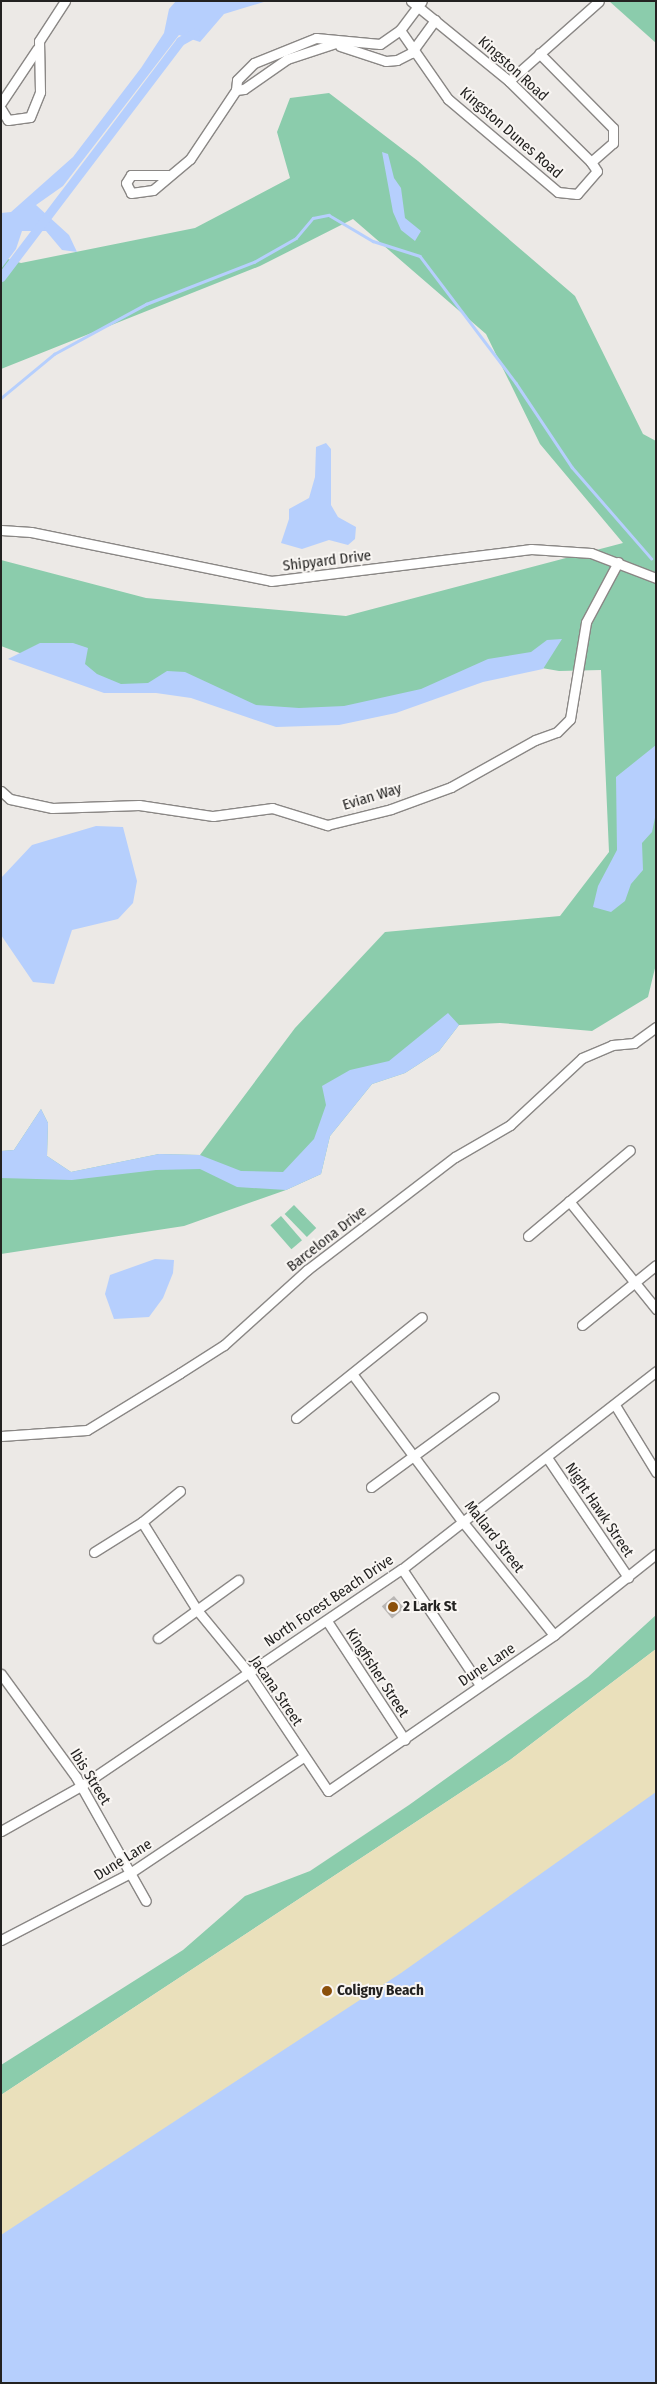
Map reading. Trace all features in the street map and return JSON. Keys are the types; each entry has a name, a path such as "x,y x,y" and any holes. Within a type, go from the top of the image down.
{"street":[{"path":"1,103 37,49 65,1"},
{"path":"509,81 599,1"},
{"path":"236,90 244,89 287,59 336,43 380,44 400,30 417,3"},
{"name":"Kingston Road","path":"417,3 509,81 591,162"},
{"path":"168,175 190,159 236,90 237,80 254,63 316,38 386,61 405,57 415,48 435,20"},
{"name":"Kingston Dunes Road","path":"400,30 415,48 448,99 558,192 577,194 600,174 591,162"},
{"path":"1,109 8,120 30,117 40,92 37,49"},
{"path":"283,50 287,59"},
{"path":"539,53 614,128 613,143 591,162"},
{"name":"Shipyard Drive","path":"1,530 31,532 271,581 531,549 563,549 618,562 656,578"},
{"name":"Evian Way","path":"1,791 10,798 52,808 139,805 213,816 272,808 327,825 391,809 450,787 535,740 557,732 570,719 586,622 618,562"},
{"name":"Barcelona Drive","path":"1,1436 87,1430 180,1373 224,1345 307,1270 455,1157 510,1125 582,1058 612,1045 634,1044 656,1027"},
{"path":"528,1236 630,1150"},
{"path":"569,1201 636,1282 656,1310"},
{"path":"582,1325 656,1265"},
{"path":"296,1418 353,1375 422,1317"},
{"name":"North Forest Beach Drive","path":"1,1830 81,1786 402,1569 462,1521 548,1459 656,1370"},
{"name":"Mallard Street","path":"353,1375 415,1454 462,1521 554,1635"},
{"path":"371,1487 494,1397"},
{"path":"615,1405 656,1472"},
{"name":"Night Hawk Street","path":"548,1459 628,1577"},
{"path":"94,1552 142,1522 180,1492"},
{"name":"Jacana Street","path":"142,1522 197,1610 249,1672 302,1758 328,1791"},
{"name":"Dune Lane","path":"328,1791 405,1740 480,1685 554,1635 656,1554"},
{"path":"402,1569 480,1685"},
{"path":"158,1638 238,1580"},
{"name":"Kingfisher Street","path":"327,1621 405,1740"},
{"name":"Ibis Street","path":"1,1674 81,1786 146,1901"},
{"name":"Dune Lane","path":"1,1940 130,1873 302,1758"}],"green space":[{"path":"609,1 656,1 656,43"},
{"path":"329,93 418,161 575,296 643,434 656,441 656,964 648,997 592,1031 500,1023 459,1025 439,1051 405,1073 372,1084 330,1136 321,1174 286,1190 184,1226 1,1254 1,1151 14,1150 41,1109 48,1123 47,1156 71,1172 159,1154 200,1155 295,1028 385,932 560,916 609,852 601,670 559,671 519,664 362,719 268,719 169,685 120,691 1,646 1,560 146,598 346,616 623,543 540,444 486,334 353,219 260,266 1,369 1,257 21,263 195,228 290,178 277,132 290,98"},
{"path":"294,1205 316,1228 307,1237 285,1214"},
{"path":"281,1216 302,1240 291,1249 270,1225"},
{"path":"656,1615 656,1649 510,1760 1,2095 1,2065 183,1950 245,1896 310,1871 409,1805 588,1677"}],"sand":[{"name":"Coligny Beach","path":"656,1649 656,1887 1,2316 1,2095 510,1760"}],"water":[{"path":"176,1 267,1 224,14 200,42 179,35 63,186 36,205 69,235 77,252 62,250 46,231 22,231 16,249 1,269 1,213 11,212 73,157 141,68 164,33 169,9"},
{"path":"382,152 388,154 394,178 401,188 405,218 421,231 415,241 401,230 393,212"},
{"path":"326,443 331,449 331,505 338,517 356,527 355,539 348,545 329,540 302,549 281,543 289,519 289,509 309,498 315,477 316,447"},
{"path":"562,639 543,669 483,682 396,713 339,725 276,727 191,698 156,693 104,693 8,659 40,643 73,643 88,648 85,664 97,674 121,684 148,683 167,671 185,672 256,705 299,708 344,706 421,689 488,659 531,652 547,640"},
{"path":"656,745 656,813 652,832 642,843 643,870 631,884 625,901 611,912 593,907 598,886 617,850 616,777"},
{"path":"96,826 123,827 137,881 133,903 118,919 72,930 54,984 33,982 1,935 1,878 32,845"},
{"path":"448,1013 459,1025 439,1051 405,1073 372,1084 330,1136 321,1174 286,1190 237,1187 200,1169 156,1170 72,1180 1,1178 1,1151 14,1150 41,1109 48,1123 47,1156 71,1172 159,1154 200,1155 241,1171 283,1172 314,1139 326,1105 322,1086 350,1070 389,1061"},
{"path":"155,1259 174,1260 173,1273 163,1298 149,1317 114,1319 105,1294 110,1275"},
{"path":"656,1792 656,2383 1,2383 1,2235 401,1973"}],"building":[{"name":"2 Lark St","path":"394,1596 404,1608 392,1619 382,1606"}],"waterway":[{"path":"1,277 180,41 196,32"},
{"path":"1,398 54,354 146,304 254,262 296,238 313,218 329,215 373,241 420,256 516,383 572,467 651,558"}],"place":[{"name":"2 Lark St","path":"393,1607"},
{"name":"Coligny Beach","path":"327,1991"}]}
